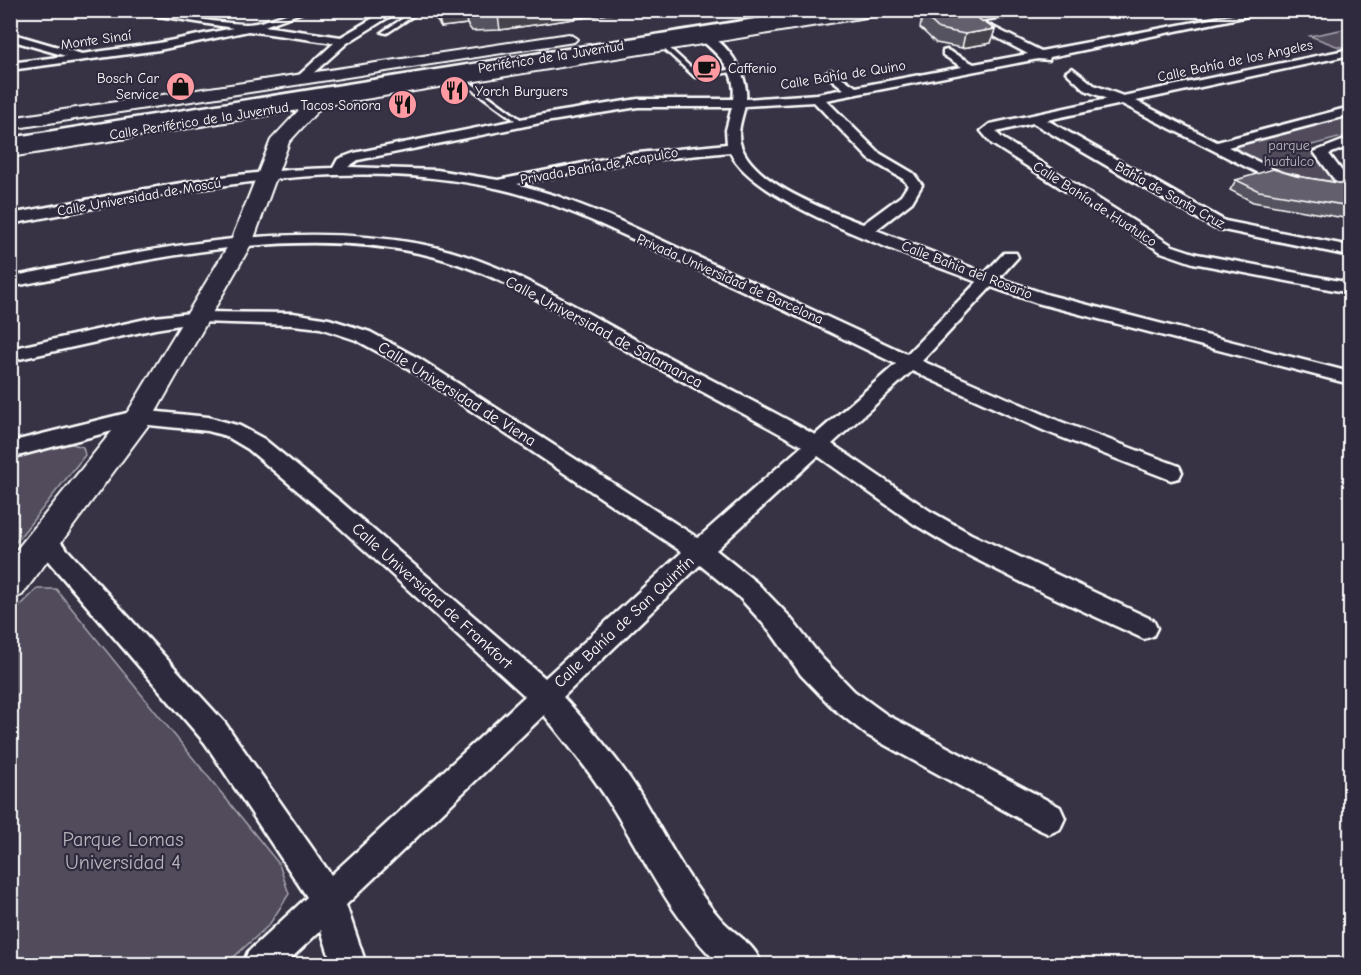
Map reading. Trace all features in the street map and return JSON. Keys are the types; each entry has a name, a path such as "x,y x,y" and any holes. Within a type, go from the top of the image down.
{"highway":[{"name":"Periférico de la Juventud","path":"10,144 144,123 786,10"},
{"name":"Periférico de la Juventud","path":"10,131 316,99 703,36 842,10"},
{"path":"83,112 235,107"},
{"path":"53,144 144,123"}],"main road":[{"name":"Calle Periférico de la Juventud","path":"10,123 757,10"},
{"path":"10,585 139,417 242,241 280,140 316,99 462,79 664,46 703,36 885,10"},
{"path":"319,63 326,69 345,73"},
{"name":"Calle Periférico de la Juventud","path":"10,152 235,107"},
{"path":"235,107 280,140"}],"street":[{"path":"127,10 343,41"},
{"name":"Monte Sinaí","path":"10,67 213,37 256,27 304,10"},
{"path":"302,80 343,41 395,10"},
{"path":"950,10 1072,72 1086,86 1126,101 1277,177 1308,183"},
{"name":"Calle Bahía de Quino","path":"339,170 343,162 354,157 521,122 638,103 739,103 817,98 1248,15"},
{"path":"10,36 82,57"},
{"path":"703,36 736,71 740,86 733,136 735,147"},
{"name":"Calle Bahía de los Angeles","path":"1126,101 1350,52"},
{"path":"947,53 972,68"},
{"path":"831,74 854,91"},
{"path":"817,98 874,156 908,176 915,185 908,199 864,231"},
{"name":"Calle Bahía de Huatulco","path":"1126,101 1036,118 988,131 997,141 1167,249 1193,258 1350,288"},
{"path":"1216,146 1350,111"},
{"name":"Bahía de Santa Cruz","path":"1036,118 1220,225 1245,232 1350,251"},
{"path":"1329,187 1350,191 1321,152 1350,142"},
{"name":"Calle Bahia del Rosario","path":"735,147 748,166 786,196 864,231 990,281 1100,316 1350,378"},
{"name":"Privada Bahía de Acapulco","path":"499,184 629,158 735,147"},
{"name":"Privada Universidad de Barcelona","path":"268,176 339,170 452,177 499,184 566,205 1065,433 1171,472"},
{"name":"Calle Universidad de Moscú","path":"10,219 268,176"},
{"name":"Calle Universidad de Salamanca","path":"10,282 201,245 242,241 325,239 386,244 440,253 482,267 817,446 961,540 1028,576 1144,628"},
{"name":"Calle Bahía de San Quintín","path":"260,964 699,551 910,362 990,281 1010,257"},
{"name":"Calle Universidad de Viena","path":"10,355 155,323 199,317 293,319 323,323 363,336 413,363 699,551 748,590 779,623 811,666 844,700 868,719 1049,818"},
{"name":"Calle Universidad de Frankfort","path":"10,450 139,417 208,424 233,431 256,444 545,696 584,742 623,796 662,866 708,930 744,964"},
{"path":"45,541 215,734 328,900 349,964"}],"lane":[{"path":"385,32 420,10"},
{"path":"996,10 1008,16"},
{"path":"971,21 1046,10"},
{"path":"664,46 693,75 736,71"},
{"path":"462,79 521,122"}],"green space":[{"path":"1350,28 1350,47 1339,47 1310,36"},
{"name":"parque huatulco","path":"1350,116 1350,135 1312,145 1310,148 1332,179 1329,181 1284,174 1234,147"},
{"path":"69,443 83,447 85,455 11,548 11,457"},
{"name":"Parque Lomas Universidad 4","path":"37,589 56,589 279,864 289,894 269,925 226,964 11,964 11,615"}],"building":[{"path":"436,10 462,10 438,14"},
{"path":"464,10 540,10 470,18"},
{"path":"944,10 964,10 995,29 965,34 939,29 923,14"},
{"path":"1273,169 1296,176 1350,185 1350,206 1259,191 1236,180"}],"place":[{"name":"Caffenio","path":"707,68"},
{"name":"Bosch Car Service","path":"180,86"},
{"name":"Yorch Burguers","path":"454,91"},
{"name":"Tacos Sonora","path":"402,105"}]}
